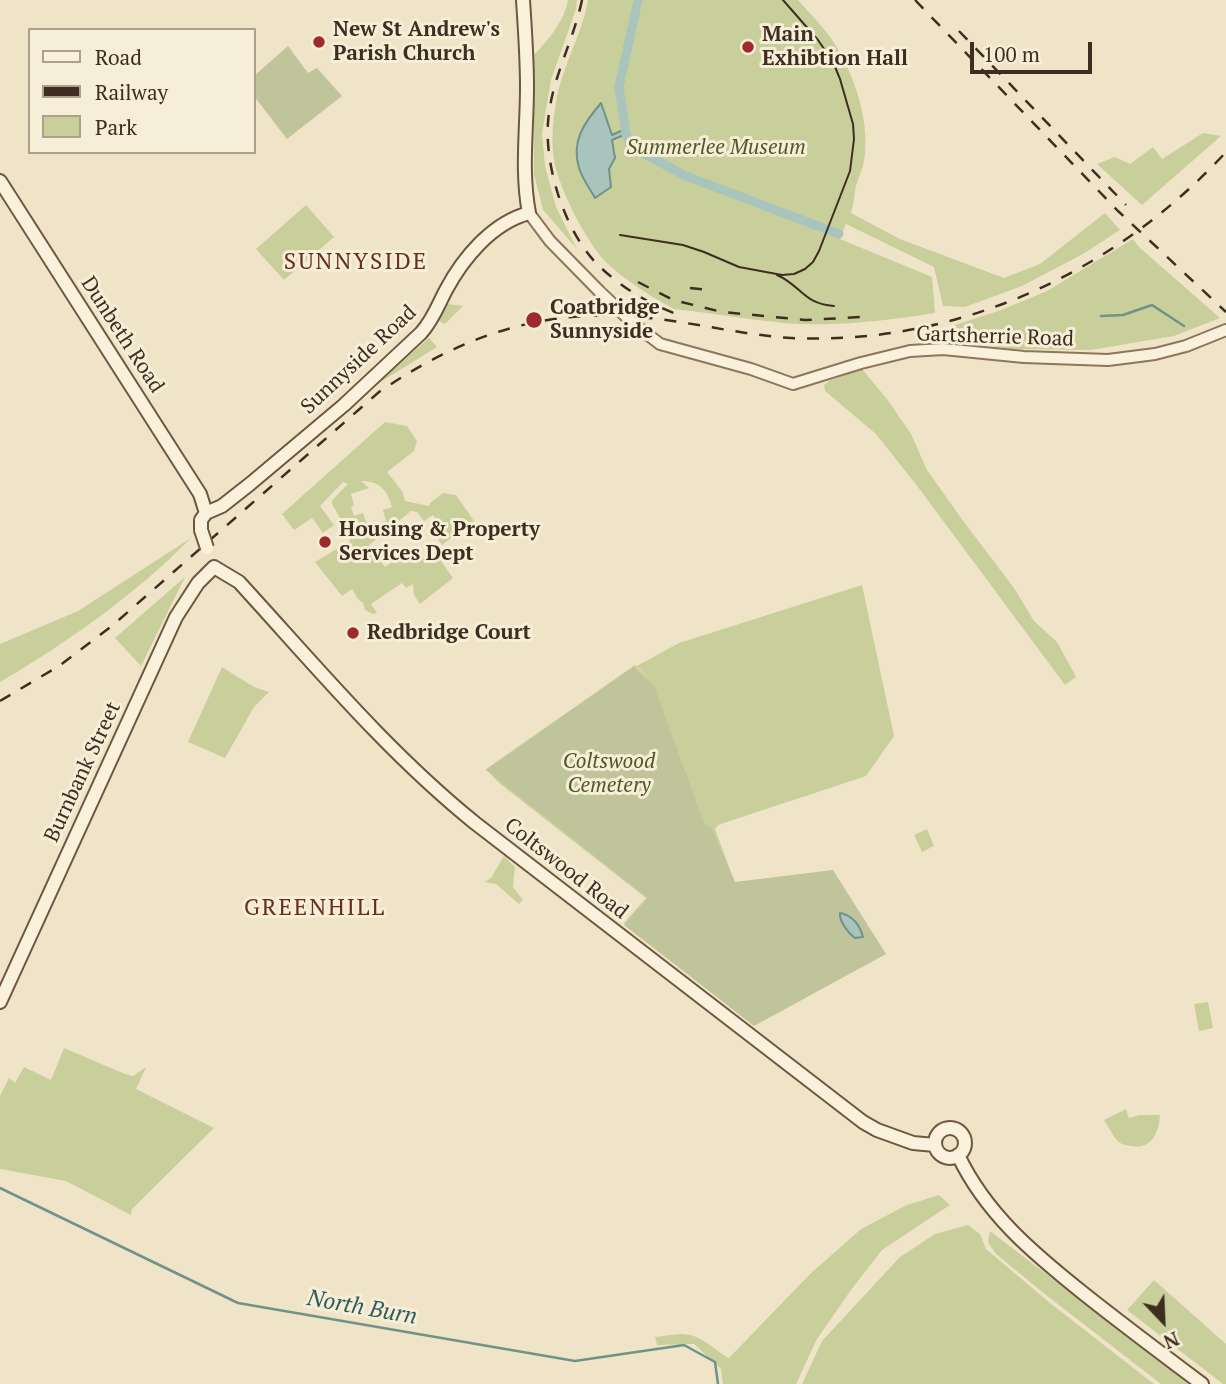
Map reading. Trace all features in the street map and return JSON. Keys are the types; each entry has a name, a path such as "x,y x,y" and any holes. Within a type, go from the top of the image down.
{"main road":[{"path":"523,0 527,87 525,190 529,213"},
{"name":"Dunbeth Road","path":"0,181 200,494 206,513"},
{"name":"Sunnyside Road","path":"206,513 222,506 250,484 344,405 412,342 429,325 452,280 472,253 507,222 529,213"},
{"path":"206,513 201,520 201,530 214,567"},
{"name":"Burnbank Street","path":"0,1002 176,617 198,583 214,567"},
{"name":"Coltswood Road","path":"214,567 239,582 401,759 475,823 863,1122 912,1143 935,1145 942,1156 950,1158 958,1155"},
{"path":"935,1145 940,1132 947,1129 959,1131 964,1138 964,1145 958,1155 965,1171 986,1203 1033,1253 1202,1384"}],"street":[{"name":"Gartsherrie Road","path":"529,213 550,241 599,291 660,344 751,369 793,384 910,351 943,349 1024,357 1108,360 1155,354 1186,346 1226,330"}],"green space":[{"path":"568,0 577,0 576,9 551,80 542,133 545,166 556,207 577,249 543,210 534,174 534,55 559,23"},
{"name":"Summerlee Museum","path":"588,0 798,0 836,46 856,88 864,120 863,166 851,213 900,239 1004,278 1040,264 1105,213 1120,230 1083,254 1022,286 965,307 943,306 934,267 846,224 840,239 932,277 935,313 859,323 802,324 674,309 631,282 600,255 575,215 557,171 553,153 556,102"},
{"path":"288,46 308,73 317,68 342,96 287,139 256,99 256,74"},
{"path":"1203,133 1221,136 1142,205 1097,164 1115,157 1130,164 1153,147 1162,159"},
{"path":"306,205 334,237 284,280 256,249"},
{"path":"1133,239 1220,318 1174,336 1091,350 1012,349 947,339 955,325 1047,291"},
{"path":"448,304 463,306 445,324 439,321"},
{"path":"429,338 437,347 374,386"},
{"path":"862,369 911,434 927,470 1014,588 1034,621 1057,642 1076,677 1065,685 876,434 825,391 824,385 829,381"},
{"path":"385,422 407,426 417,441 414,451 387,472 402,491 405,501 429,506 443,493 456,495 474,521 442,545 438,539 446,533 433,515 424,521 417,512 411,511 369,545 385,567 414,546 423,558 434,551 453,578 420,604 414,595 413,584 406,588 402,583 371,604 377,613 373,614 365,610 352,589 342,596 315,562 350,541 332,504 348,484 343,482 320,506 334,525 323,533 312,518 294,530 282,514","holes":["361,481 378,485 388,496 392,507 383,510 386,521 368,527 363,513 354,516 351,494 369,488"]},
{"path":"191,538 124,598 51,651 0,682 0,644 78,611"},
{"path":"185,577 141,666 115,638"},
{"path":"862,585 894,736 866,776 718,825 715,829 735,883 656,898 639,937 624,923 646,898 499,783 486,769 635,665 656,685 637,666 679,643"},
{"path":"222,667 254,687 269,692 254,707 225,758 188,742"},
{"name":"Coltswood Cemetery","path":"633,667 654,686 705,826 711,827 735,882 833,870 886,954 754,1026 624,925 648,898 486,770"},
{"path":"927,829 934,846 922,852 914,835"},
{"path":"504,856 515,867 513,887 523,900 519,904 496,884 485,882 491,878"},
{"path":"1208,1002 1213,1028 1199,1031 1194,1004"},
{"path":"64,1048 133,1076 146,1067 136,1089 214,1128 132,1209 131,1215 66,1181 0,1169 0,1096 9,1078 15,1083 24,1067 51,1080"},
{"path":"1126,1109 1129,1118 1160,1115 1156,1133 1144,1145 1138,1147 1120,1143 1104,1120"},
{"path":"939,1195 950,1205 882,1250 817,1339 796,1384 723,1384 721,1369 694,1344 657,1345 655,1337 686,1334 700,1339 729,1358 810,1274 861,1229 907,1205"},
{"path":"968,1225 980,1234 986,1249 1154,1384 802,1384 822,1341 900,1257 935,1234"},
{"path":"990,1231 1188,1384 1161,1384 996,1254 988,1242"},
{"path":"1154,1280 1226,1344 1226,1384 1127,1310"}],"water":[{"path":"601,103 612,135 623,130 626,134 612,140 615,158 609,169 611,187 595,198 580,172 577,149 584,125"},
{"path":"840,913 855,921 863,937 855,938 850,933 842,923"}],"waterway":[{"path":"638,0 619,87 626,134 631,147 686,176 839,234"},
{"path":"1101,316 1123,315 1152,305 1184,326"},
{"name":"North Burn","path":"0,1188 238,1303 575,1361 684,1345 715,1362 718,1384"}],"tram line":[{"path":"620,235 683,245 739,267 782,275 794,274 813,262 850,171 853,124 833,62 818,40 783,0"},
{"path":"777,275 816,302 834,306"}],"railway":[{"path":"582,0 555,84 549,113 549,151 558,192 574,231 596,263 636,294 682,316"},
{"path":"915,0 1118,211 1226,312"},
{"path":"959,31 1126,205"},
{"path":"0,701 59,666 113,625 379,392 443,354 507,329 575,317 649,318 791,338 853,337 913,329 972,315 1029,293 1083,266 1134,233 1182,195 1226,152"},
{"path":"638,282 673,300 722,312 806,320 862,317"},
{"path":"690,288 708,290"}],"place":[{"name":"New St Andrew's Parish Church","path":"319,42"},
{"name":"Main Exhibtion Hall","path":"748,47"},
{"name":"Coatbridge Sunnyside","path":"534,320"},
{"name":"Housing & Property Services Dept","path":"325,542"},
{"name":"Redbridge Court","path":"353,633"}],"district":[{"name":"SUNNYSIDE","path":"356,262"},
{"name":"GREENHILL","path":"315,908"}]}
